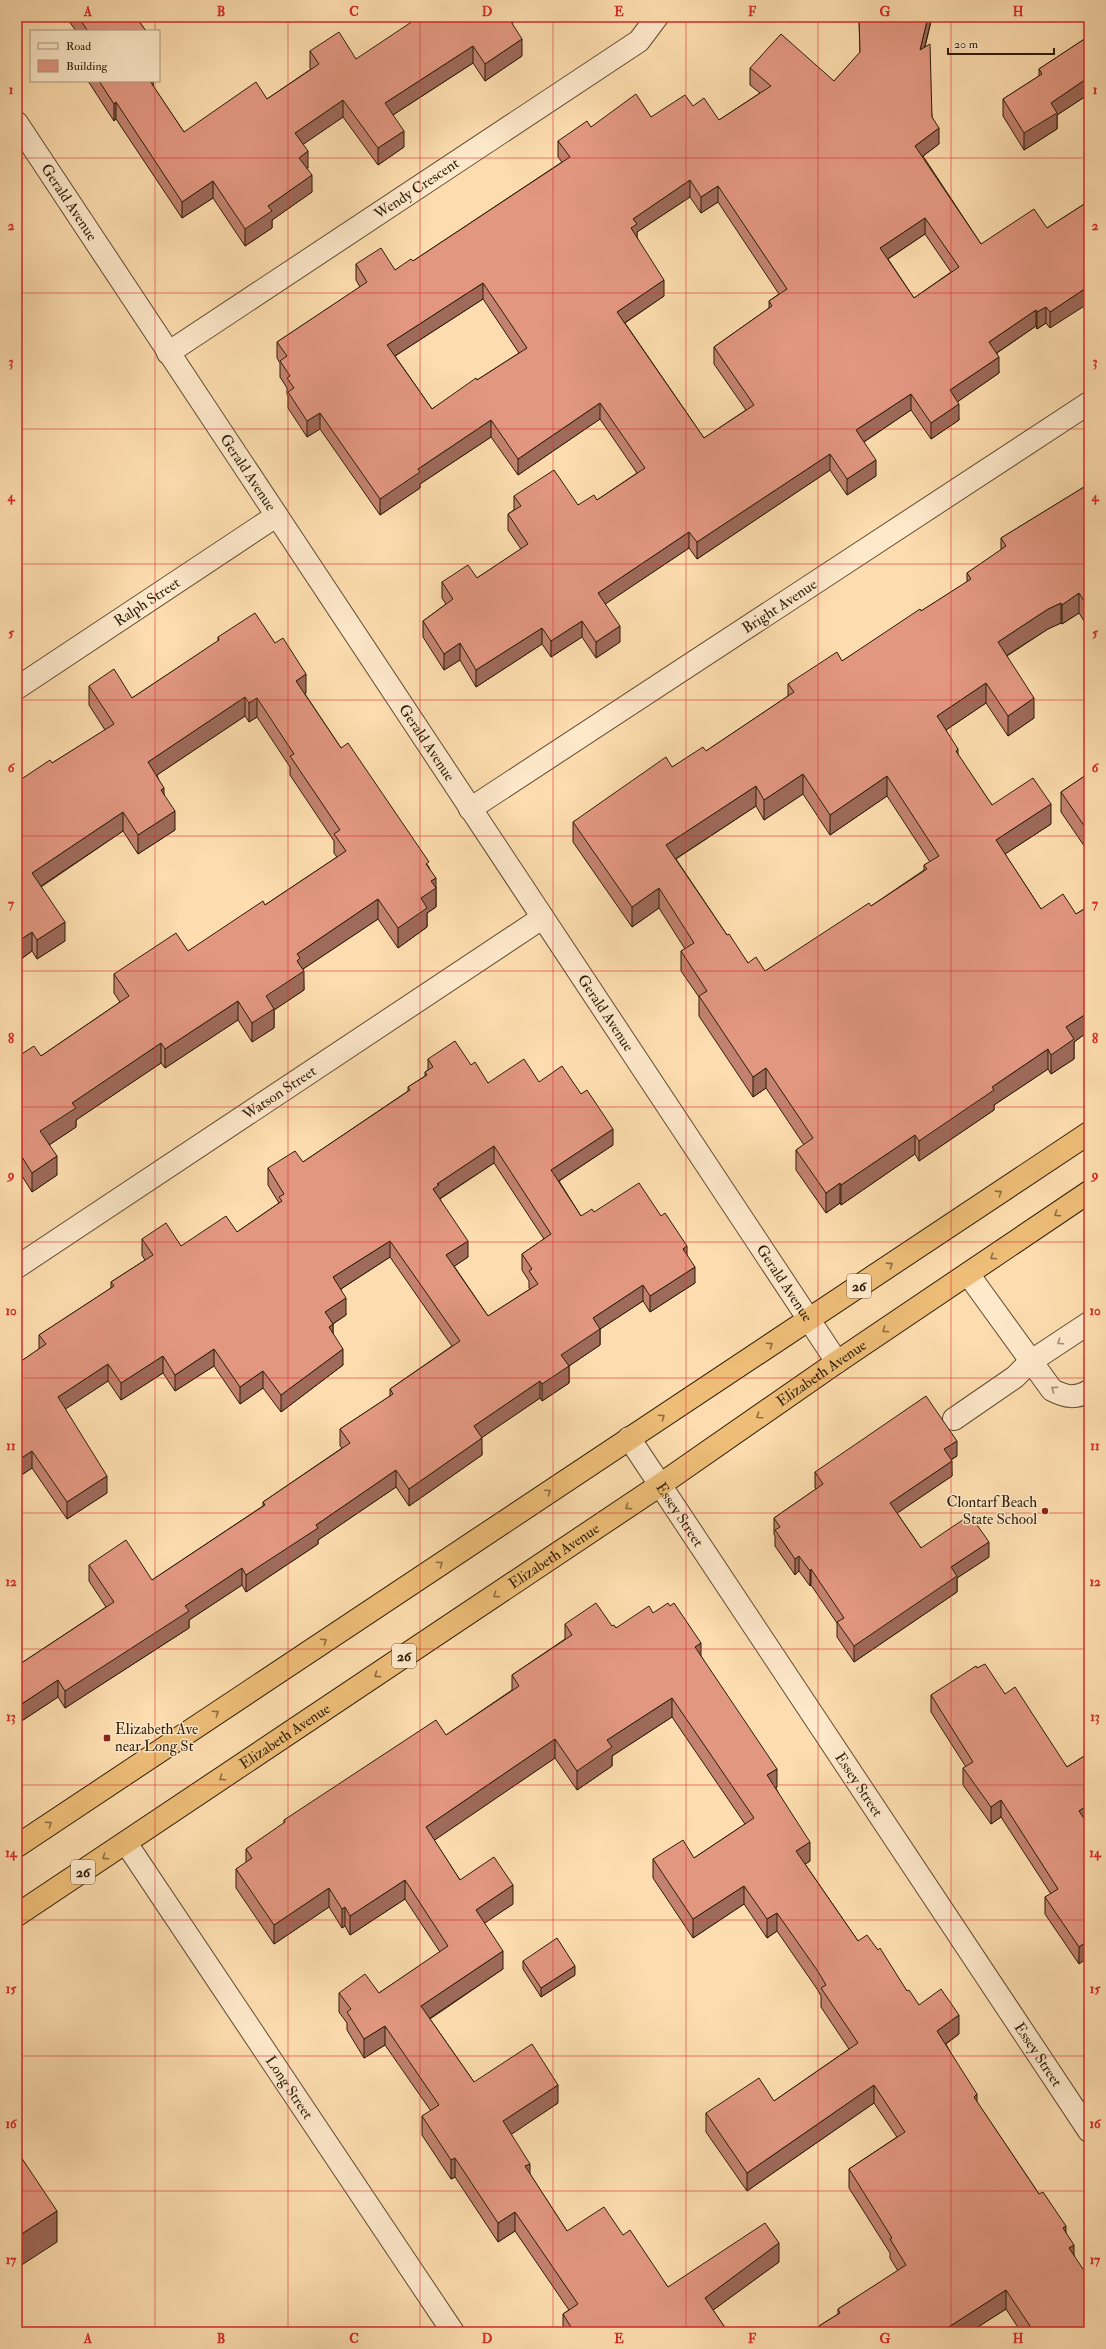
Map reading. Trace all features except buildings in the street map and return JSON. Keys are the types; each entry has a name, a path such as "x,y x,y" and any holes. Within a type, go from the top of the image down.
{"highway":[{"name":"26","path":"17,1846 809,1318 1089,1134"},
{"name":"Elizabeth Avenue","path":"17,1916 660,1485 837,1362 1089,1192"}],"street":[{"name":"Wendy Crescent","path":"168,353 639,41 657,17"},
{"name":"Gerald Avenue","path":"17,123 837,1362"},
{"name":"Bright Avenue","path":"470,809 1089,403"},
{"name":"Ralph Street","path":"17,688 276,516"},
{"name":"Watson Street","path":"17,1267 542,918"},
{"path":"968,1274 1030,1362 1052,1390 1065,1396 1074,1397 1089,1391"},
{"path":"954,1419 1015,1377 1030,1362 1089,1322"},
{"name":"Essey Street","path":"629,1438 1089,2131"},
{"name":"Long Street","path":"126,1843 453,2332"}],"place":[{"name":"Clontarf Beach State School","path":"1045,1511"},
{"name":"Elizabeth Ave near Long St","path":"107,1738"}]}
